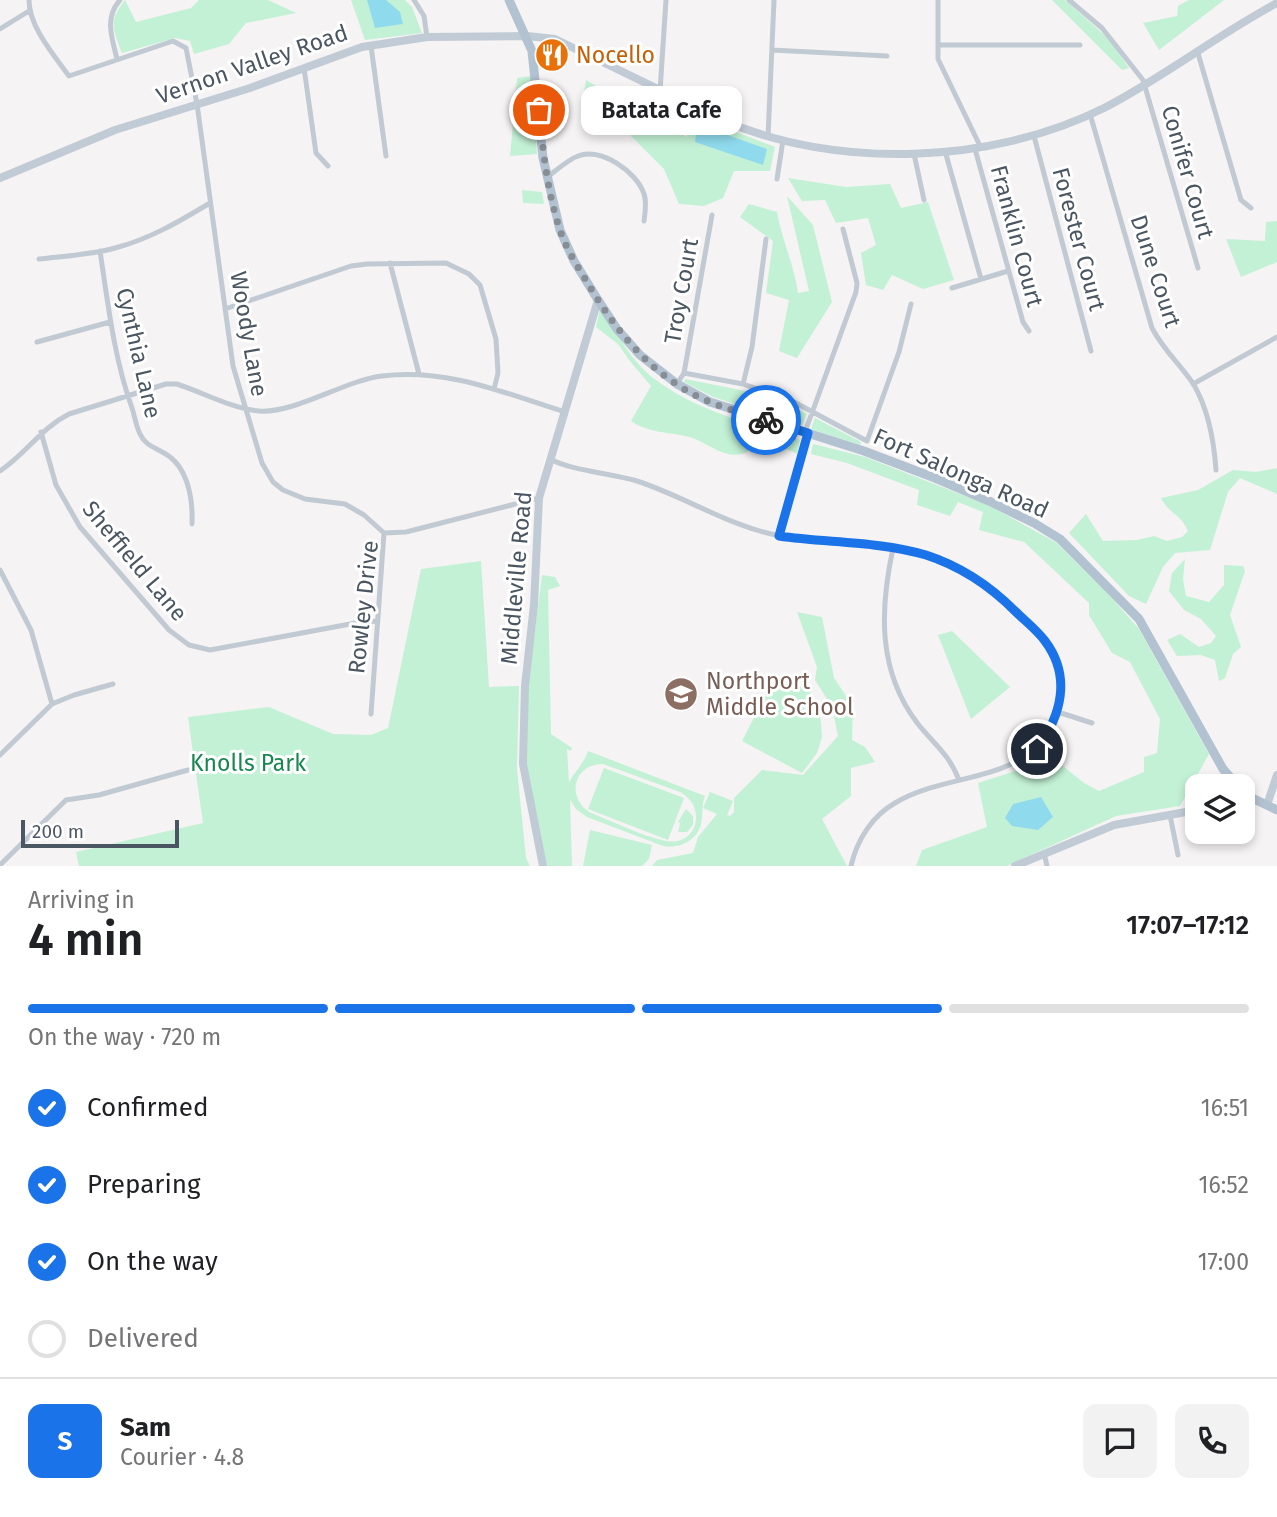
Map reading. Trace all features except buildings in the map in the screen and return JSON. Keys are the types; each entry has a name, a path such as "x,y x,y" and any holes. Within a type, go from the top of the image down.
{"main road":[{"name":"Fort Salonga Road","path":"513,3 527,36 535,66 546,178 566,244 617,329 639,355 677,384 710,402 806,433 865,446 989,501 1060,539 1139,619 1227,774"},
{"name":"Vernon Valley Road","path":"0,178 115,130 350,51 427,37 527,36 555,39 748,132 768,137 862,153 914,154 978,149 1034,136 1090,114 1145,85 1230,28 1277,3"},
{"name":"Middleville Road","path":"543,866 523,764 525,686 534,605 539,498 598,300"},
{"path":"1267,805 1277,775"},
{"path":"1255,799 1277,810"},
{"path":"1015,866 1114,825 1185,812"}],"street":[{"path":"29,0 29,10 69,76 117,59 109,23 114,6 120,0"},
{"path":"414,0 424,16 427,37"},
{"path":"660,91 666,0"},
{"path":"768,137 774,0"},
{"path":"938,0 938,45 1080,44"},
{"name":"Conifer Court","path":"1069,0 1102,28 1139,73 1145,85 1198,268"},
{"path":"0,29 29,10"},
{"name":"Woody Lane","path":"117,59 173,41 186,48 197,104 233,366 257,451 267,474 273,482 305,499 345,504 384,533"},
{"name":"Franklin Court","path":"938,45 940,67 978,149 1008,271 1023,322 1030,331"},
{"path":"371,46 386,156"},
{"path":"772,50 887,56"},
{"path":"1197,50 1241,200 1251,208"},
{"path":"304,68 316,153 328,166"},
{"name":"Dune Court","path":"1090,114 1152,328 1170,357 1193,384 1208,419 1216,470"},
{"name":"Forester Court","path":"1034,136 1091,351"},
{"path":"777,179 783,140"},
{"path":"945,151 981,279"},
{"path":"914,154 924,200"},
{"path":"546,178 580,155 604,155 638,182 644,194 644,222"},
{"path":"39,259 100,251 144,239 210,203"},
{"name":"Troy Court","path":"684,373 712,215"},
{"path":"779,536 811,412 857,283 843,229"},
{"path":"743,384 752,348 766,239"},
{"name":"Cynthia Lane","path":"100,251 110,322 137,427 146,443 170,457 183,473 193,507 192,524"},
{"path":"390,263 419,374"},
{"path":"225,309 351,266 446,263 470,274 480,285 497,347 498,373 494,389"},
{"path":"952,288 1008,271"},
{"path":"865,446 899,352 911,304"},
{"path":"37,342 110,322"},
{"path":"1193,384 1277,337"},
{"path":"677,384 684,373"},
{"name":"Fort Salonga Road","path":"684,373 743,384 794,402 865,446"},
{"path":"0,471 23,453 41,432 69,414 156,386 177,384 259,411 272,410 375,377 419,374 457,378 565,412"},
{"name":"Sheffield Lane","path":"41,432 55,485 70,513 169,631 189,645 210,650 378,621"},
{"path":"550,459 634,480 729,522 779,536 893,548 928,556 960,569 993,591 1046,642 1056,664 1060,688 1058,712 1037,749 1006,767 909,795 892,804 869,826 859,842 851,866"},
{"name":"Rowley Drive","path":"371,714 384,533 406,532 539,498"},
{"path":"893,548 885,584 883,611 887,658 909,711 950,758 959,780"},
{"path":"0,570 31,630 52,705"},
{"path":"0,755 52,705 74,695 113,684"},
{"path":"1058,712 1092,723"},
{"path":"0,865 66,800 188,770"},
{"path":"1170,815 1178,855"},
{"path":"1044,853 1047,866"}],"green space":[{"path":"125,0 136,22 191,8 199,0 268,0 296,13 246,23 229,44 194,54 190,41 175,38 122,53 116,38 114,20"},
{"path":"351,0 405,0 412,7 422,33 365,40"},
{"path":"1052,0 1065,0 1109,39 1129,68 1122,70"},
{"path":"1189,0 1224,0 1159,50 1143,23 1177,16 1178,6"},
{"path":"532,76 537,154 510,156 517,78"},
{"path":"586,80 603,90 607,104 629,116 635,109 687,137 689,114 775,147 770,171 734,171 723,198 704,206 679,204 664,169 628,133 582,106"},
{"path":"788,178 846,187 890,184 901,208 928,202 954,280 923,289 892,275 883,290 866,285 861,253 876,245 868,218 836,223 825,200 802,201"},
{"path":"522,190 542,192 544,204 523,203"},
{"path":"787,196 813,225 832,302 797,358 779,351 789,300 766,293 773,241 740,217 749,204 777,212 798,293 809,291"},
{"path":"1277,221 1277,262 1241,277 1226,239 1265,241 1266,222"},
{"path":"600,309 632,356 656,380 707,408 800,440 797,454 785,448 786,439 767,433 749,451 735,455 690,437 652,430 631,421 651,386 618,344 596,327"},
{"path":"685,379 776,397 807,414 802,425 713,397 684,382"},
{"path":"815,418 861,442 860,445 811,429"},
{"path":"813,444 865,457 988,505 1057,543 1139,629 1209,754 1198,774 1185,774 1185,797 1180,806 1116,816 1007,866 916,866 922,850 987,827 978,783 1025,768 1043,750 1084,783 1099,791 1144,772 1144,757 1157,753 1160,719 1130,662 1112,653 1089,615 1089,603 1024,542 979,530 983,512 958,502 950,516 917,505 919,490 847,463 811,454"},
{"path":"1277,468 1277,494 1240,478 1228,492 1210,550 1175,553 1163,567 1146,604 1129,596 1069,533 1086,514 1103,541 1137,540 1154,536 1167,541 1182,537 1188,531 1185,525 1161,498 1198,490 1233,470 1256,472"},
{"path":"1185,559 1183,579 1186,596 1209,602 1224,585 1224,565 1243,566 1245,571 1230,615 1241,647 1233,654 1225,678 1219,681 1215,660 1201,655 1177,656 1167,640 1180,634 1199,647 1211,643 1216,636 1201,619 1184,610 1169,591 1172,573"},
{"name":"Knolls Park","path":"481,561 489,687 519,686 517,769 526,858 530,866 79,866 76,852 203,823 188,717 269,707 333,734 371,735 388,728 421,569"},
{"path":"542,575 555,577 560,586 548,590 551,734 572,748 571,751 567,749 569,782 588,751 705,796 701,825 694,837 677,846 663,846 587,817 576,809 570,800 572,866 546,866 527,766 528,685","holes":["603,764 680,792 694,807 695,824 685,838 666,841 589,812 577,798 576,782 585,769"]},
{"path":"797,612 822,617 834,678 853,706 852,740 865,747 875,762 851,768 851,796 822,819 847,866 652,866 657,860 693,853 698,837 717,814 703,808 710,792 733,801 727,815 730,816 734,812 734,798 762,770 803,775 838,736 832,707 815,680 817,667"},
{"path":"952,631 1010,687 971,719 938,635"},
{"path":"776,675 809,691 820,711 822,737 817,753 802,773 742,741"},
{"path":"604,768 684,798 668,840 588,809"},
{"path":"686,809 693,816 693,825 687,832 678,832 678,822"},
{"path":"590,830 652,845 649,859 642,866 583,866"}],"water":[{"path":"367,0 386,0 400,12 403,24 375,28"},
{"path":"697,124 767,149 763,165 695,142"},
{"path":"1041,797 1053,817 1038,830 1012,826 1005,818 1013,804"}],"way so far":[{"path":"539,110 546,178 560,230 574,261 617,329 639,355 677,384 710,402 766,420"}],"place":[{"name":"Nocello","path":"552,55"},
{"name":"Batata Cafe","path":"539,110"},
{"name":"Northport Middle School","path":"681,694"}],"route":[{"path":"766,420 808,433 779,536 893,548 912,551 944,562 960,569 993,591 1046,642 1058,672 1060,702 1051,728 1037,749"}]}
